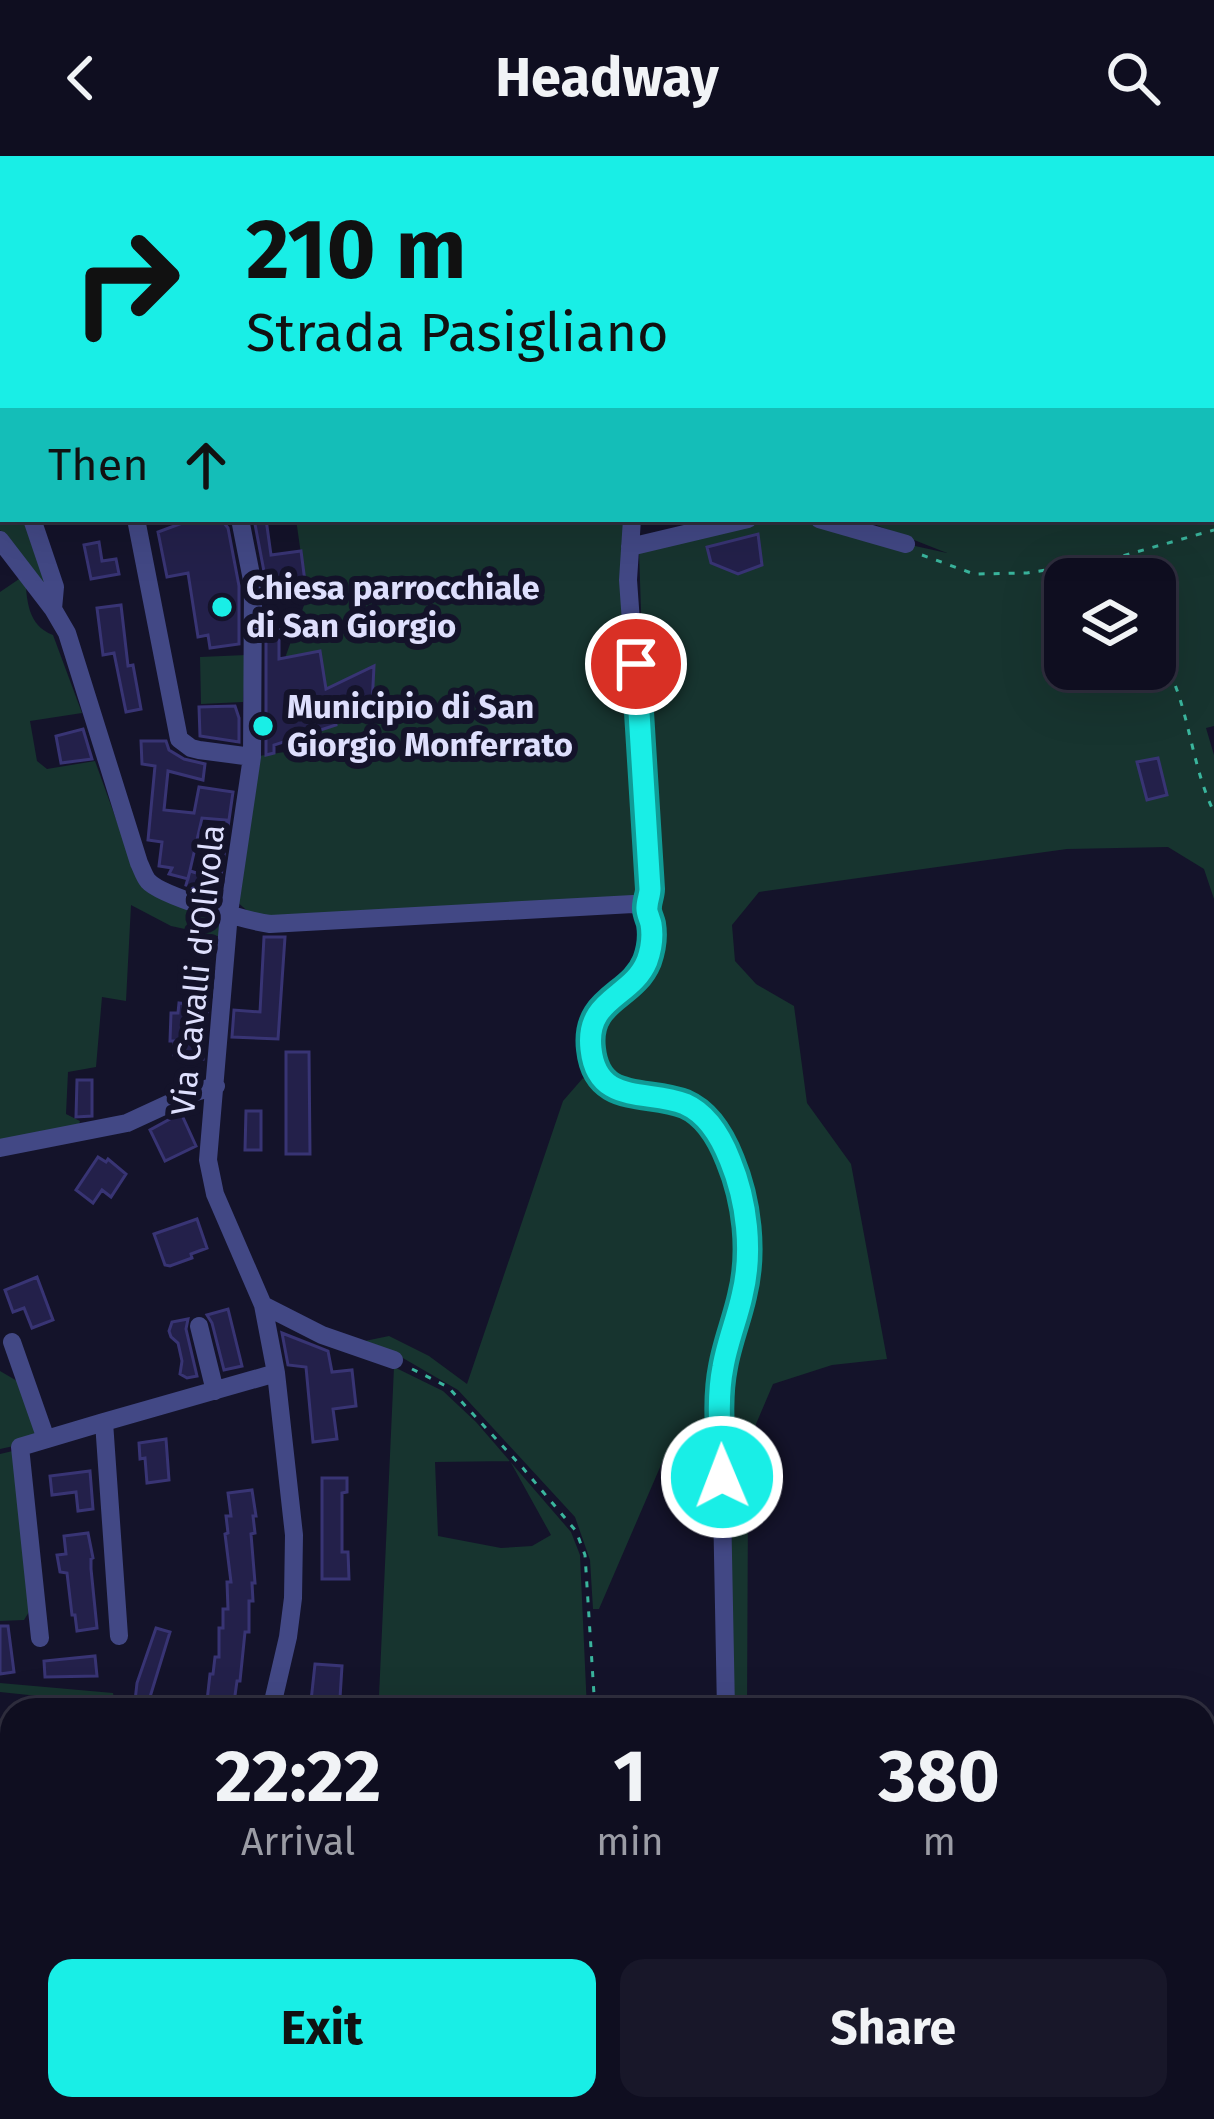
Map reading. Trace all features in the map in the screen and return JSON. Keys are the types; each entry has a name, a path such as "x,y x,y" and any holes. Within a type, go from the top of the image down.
{"street":[{"path":"33,522 55,587 53,609"},
{"path":"137,522 179,739 191,748 252,757"},
{"path":"632,522 628,580 650,889 646,909 651,924 648,958 639,976 595,1016 591,1055 597,1071 624,1093 688,1105 706,1119 730,1160 744,1211 747,1264 722,1367 720,1400 726,1698"},
{"path":"630,547 735,522"},
{"path":"829,522 906,544"},
{"name":"Via Cavalli d'Olivola","path":"236,524 253,585 252,757 229,913 208,1160 262,1305 276,1373 294,1535 294,1577 275,1698"},
{"path":"0,540 67,633 149,883 248,921 270,924 633,904 646,909"},
{"path":"0,1148 127,1123 216,1086"},
{"path":"262,1305 322,1335 394,1360"},
{"path":"199,1326 215,1390"},
{"path":"12,1342 46,1439"},
{"path":"40,1638 20,1447 276,1373"},
{"path":"104,1422 119,1636"}],"path":[{"path":"1115,558 1214,530"},
{"path":"906,544 920,555 974,574 1044,570"},
{"path":"1176,688 1214,812"},
{"path":"394,1360 448,1387 576,1531 585,1555 594,1698"}],"green space":[{"path":"0,522 29,522 49,590 0,530"},
{"path":"296,522 625,522 643,878 638,895 628,900 270,918 252,915 235,900 259,756 291,751 296,738 336,725 334,715 373,667 326,689 319,651 285,658 307,597"},
{"path":"738,522 825,522 846,536 947,553 869,522 1214,522 1214,726 1206,728 1214,755 1214,899 1204,869 1168,847 1067,849 759,892 732,925 735,961 756,984 794,1006 807,1103 851,1164 887,1359 832,1365 773,1384 756,1424 748,1502 747,1698 733,1698 725,1402 751,1221 712,1117 628,1084 604,1066 597,1038 605,1018 651,972 656,949 651,856 658,840 653,762 645,730 639,551"},
{"path":"25,575 30,611 38,625 53,635 82,713 30,721 37,761 47,769 95,761 138,880 225,921 222,937 171,926 131,905 126,1001 102,997 96,1067 68,1072 66,1114 80,1121 78,1128 0,1146 0,592"},
{"path":"246,655 243,702 201,704 200,657"},
{"path":"583,1078 618,1100 684,1113 707,1134 731,1200 735,1250 730,1303 706,1384 706,1473 667,1451 599,1609 593,1609 590,1560 575,1517 458,1390 396,1354 360,1342 389,1336 429,1356 467,1384 563,1101"},
{"path":"394,1367 443,1391 510,1461 435,1462 438,1536 501,1548 532,1546 551,1535 511,1462 571,1532 580,1555 586,1698 368,1698 379,1696"},
{"path":"0,1371 24,1385 46,1439 0,1449"},
{"path":"17,1450 32,1607 24,1620 0,1621 0,1454"},
{"path":"0,1683 113,1693 114,1698 58,1698 0,1692"}],"building":[{"path":"185,522 223,522 228,528 239,586 239,644 210,648 208,635 198,637 188,573 167,577 158,532"},
{"path":"255,522 266,522 271,555 301,551 307,597 266,601"},
{"path":"758,534 762,565 738,574 711,563 707,547"},
{"path":"99,542 102,561 116,559 119,574 91,579 84,545"},
{"path":"121,605 128,666 133,665 141,709 126,712 114,653 103,655 97,608"},
{"path":"266,630 279,630 279,659 320,651 326,689 374,666 372,705 334,715 336,725 274,745 274,753 266,755"},
{"path":"235,706 239,742 200,736 199,707"},
{"path":"83,729 92,759 61,763 56,736"},
{"path":"141,741 166,741 169,750 184,759 205,764 203,780 168,771 164,810 194,813 199,787 233,792 218,897 186,885 188,879 169,874 172,868 159,866 162,842 148,840 155,766 142,764","holes":["202,818 227,820 216,879 189,874"]},
{"path":"1158,758 1167,795 1147,800 1137,762"},
{"path":"264,937 285,937 278,1039 232,1037 234,1010 260,1012"},
{"path":"179,1003 208,1006 203,1059 174,1055 171,1013 178,1013"},
{"path":"286,1052 309,1052 310,1154 286,1154"},
{"path":"77,1080 92,1080 92,1116 76,1117"},
{"path":"246,1111 261,1111 261,1150 245,1150"},
{"path":"181,1113 196,1146 165,1161 150,1130"},
{"path":"98,1157 126,1174 111,1197 102,1190 93,1203 76,1190"},
{"path":"197,1219 207,1248 191,1254 192,1258 165,1265 154,1234"},
{"path":"37,1277 53,1320 32,1328 24,1308 13,1312 5,1290"},
{"path":"228,1309 242,1366 224,1370 207,1315"},
{"path":"188,1319 197,1376 187,1378 180,1374 178,1343 169,1331 172,1322"},
{"path":"282,1333 328,1351 332,1372 352,1370 356,1406 333,1409 337,1439 313,1442 306,1367 288,1365"},
{"path":"166,1439 169,1480 147,1483 139,1443"},
{"path":"90,1471 93,1509 78,1511 76,1492 52,1495 50,1476"},
{"path":"322,1478 347,1478 347,1492 342,1493 342,1552 348,1552 349,1579 322,1579"},
{"path":"252,1490 255,1583 235,1698 207,1698 210,1674 219,1657 223,1609 228,1609 227,1582 231,1582 225,1534 226,1516 231,1516 228,1493"},
{"path":"88,1533 97,1628 77,1631 67,1573 60,1572 57,1555 66,1554 64,1536"},
{"path":"0,1626 8,1626 14,1672 0,1674"},
{"path":"156,1628 170,1632 150,1698 135,1698"},
{"path":"95,1656 97,1676 45,1677 44,1661"},
{"path":"315,1664 342,1666 340,1698 311,1698"}],"place":[{"name":"Chiesa parrocchiale di San Giorgio","path":"222,607"},
{"name":"Municipio di San Giorgio Monferrato","path":"263,726"}],"route":[{"path":"636,664 650,889 646,909 652,938 639,976 595,1016 591,1055 597,1071 624,1093 688,1105 706,1119 718,1135 739,1186 747,1264 722,1367 722,1477"}]}
